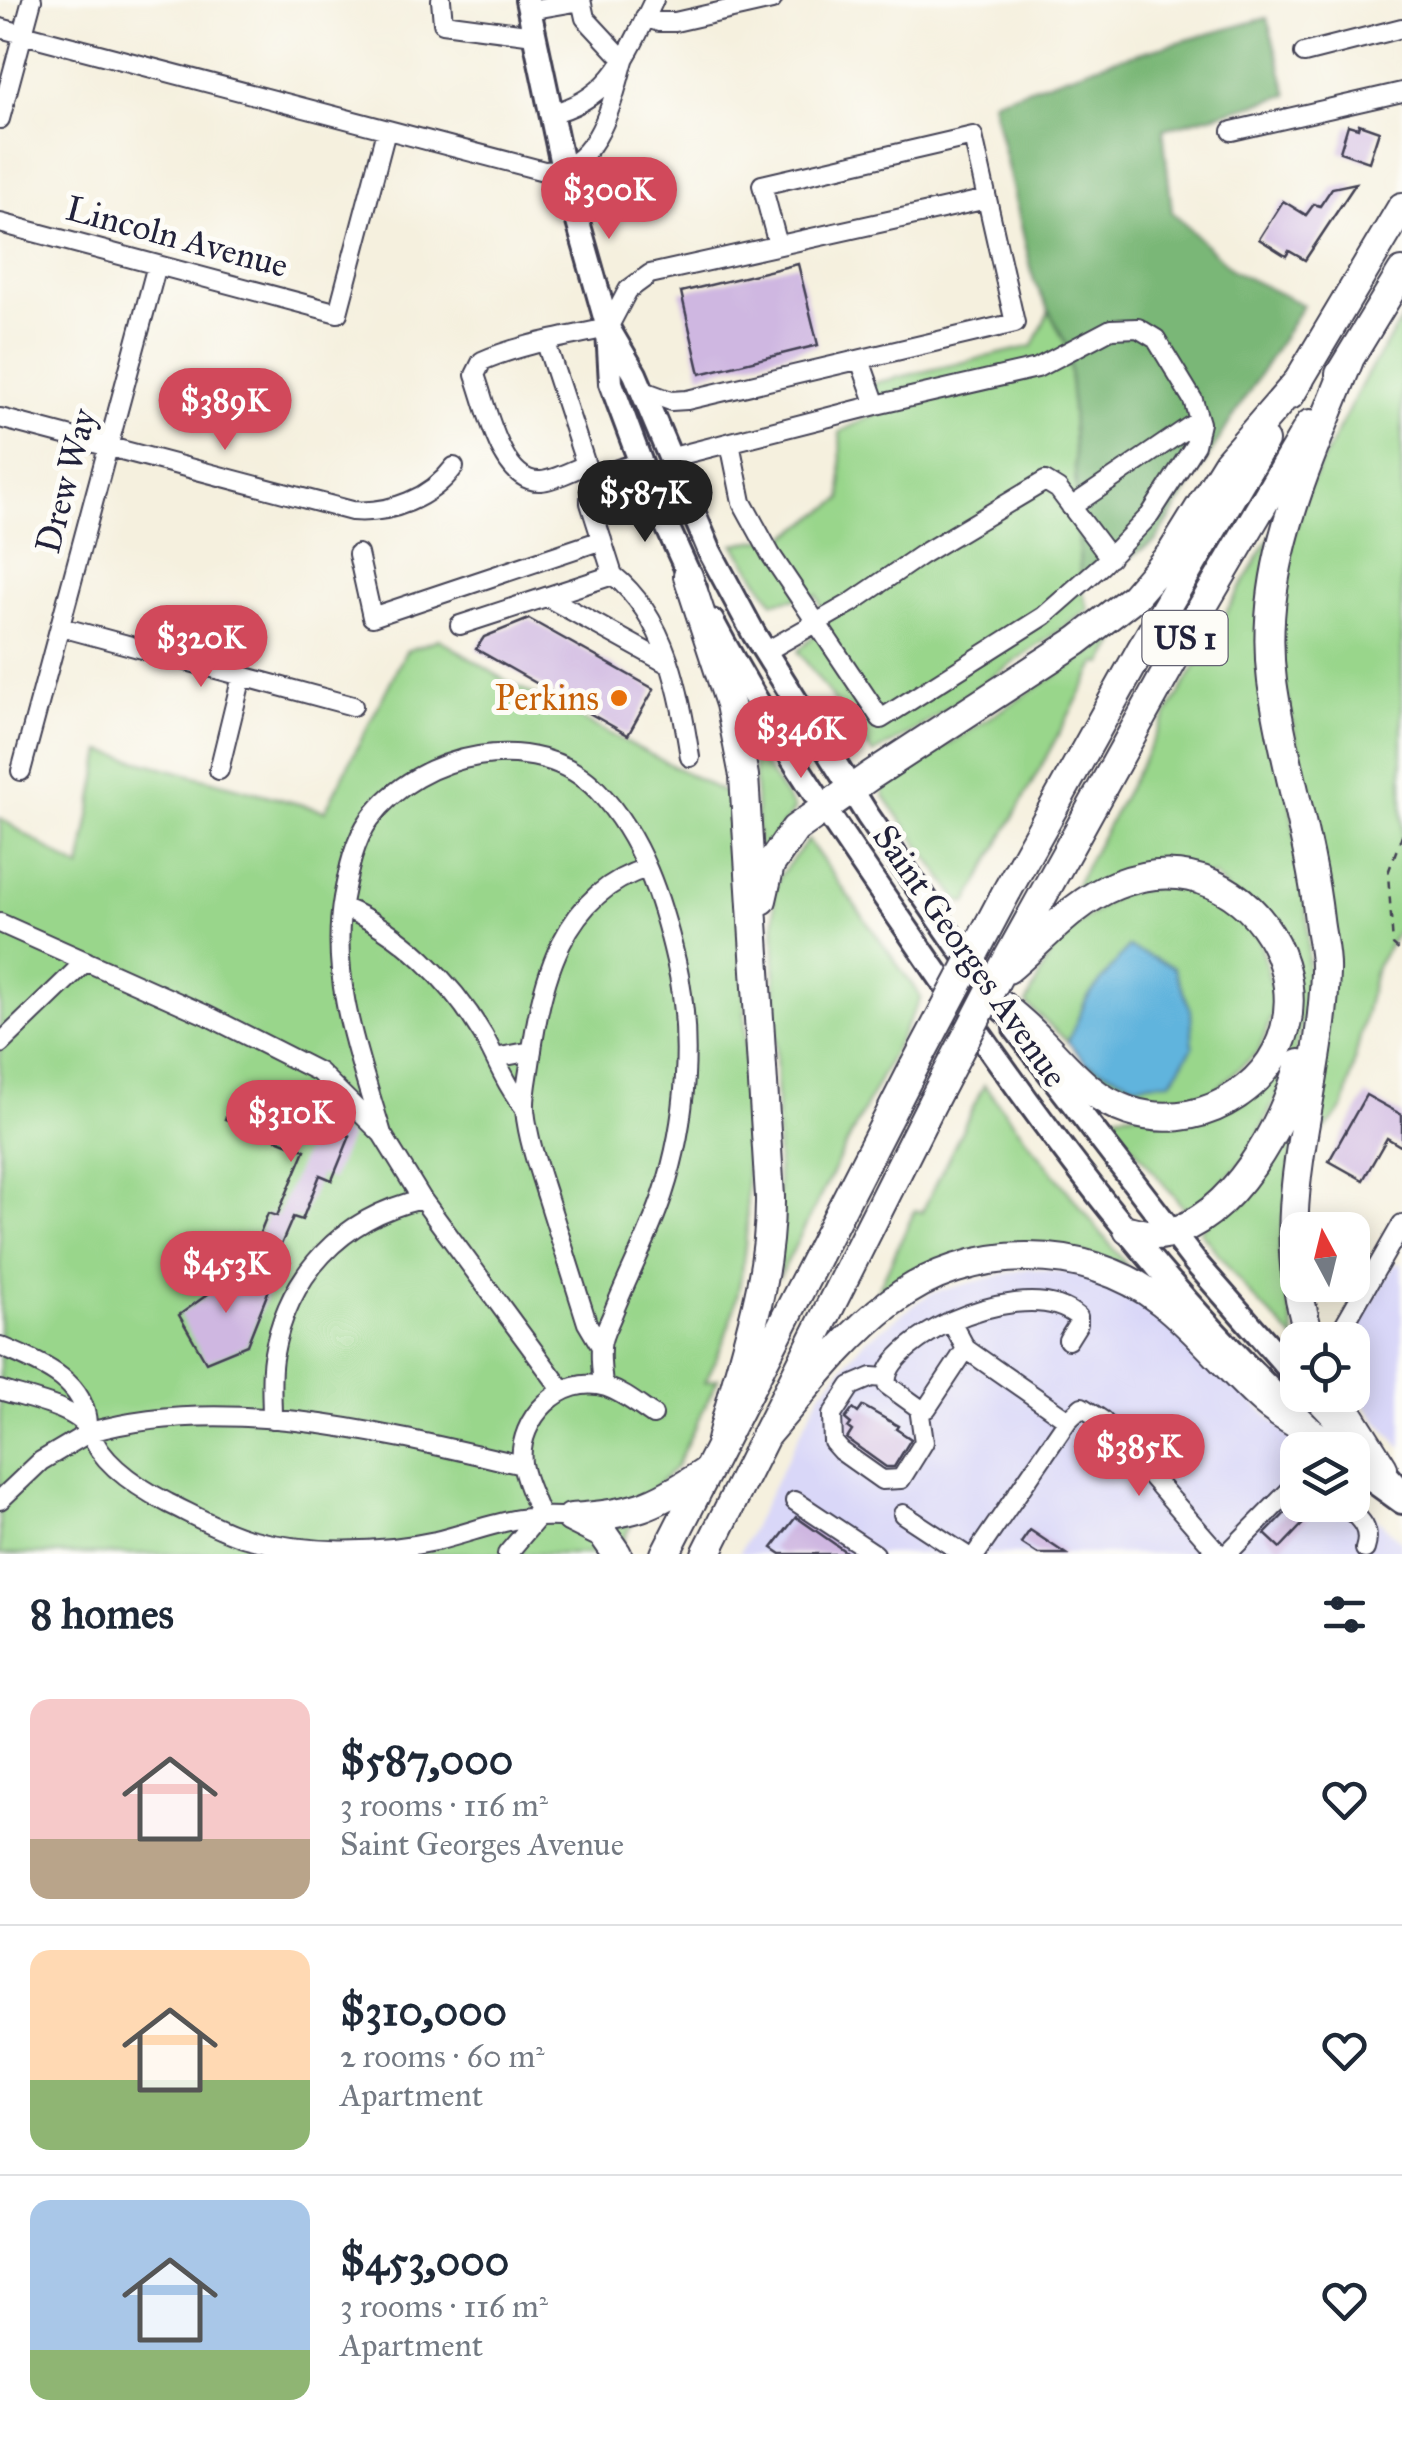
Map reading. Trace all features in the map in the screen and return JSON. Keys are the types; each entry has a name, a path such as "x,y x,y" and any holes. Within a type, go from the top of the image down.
{"highway":[{"name":"US 1","path":"665,1554 1007,891 1122,682 1402,207"},
{"name":"US 1","path":"1039,927 1190,628 1402,272"},
{"path":"1306,1322 1294,1272 1291,1226 1326,957 1272,682 1270,603 1288,518 1349,360"},
{"path":"720,1445 735,1381 760,1306 769,1249 760,1012 761,912 766,875 788,836 824,807 1120,609 1171,554 1228,462 1300,379"},
{"path":"688,576 739,742 752,951 760,1012"},
{"path":"706,1554 933,1101 996,990 1039,927 1116,885 1141,878 1194,878 1228,891 1263,920 1284,966 1288,1010 1274,1054 1252,1084 1219,1106 1181,1116 1140,1114 1090,1091 996,990"},
{"path":"1128,1230 1156,1235 1191,1222 1226,1196 1255,1162 1278,1123 1297,1075 1310,1023 1320,924"},
{"path":"765,1436 845,1344 894,1300 953,1270 1023,1257 1081,1263 1135,1284 1187,1322 1262,1401 1309,1432"},
{"path":"1348,1412 1383,1468"},
{"path":"572,1518 643,1508 706,1472"},
{"path":"572,1518 603,1534 617,1554"}],"main road":[{"name":"Saint Georges Avenue","path":"528,5 562,170 608,328 641,390 722,576 850,789 1171,1232 1280,1358"},
{"name":"Saint Georges Avenue","path":"608,328 611,383 640,462 688,576 780,739 972,1023 1128,1230 1212,1328 1316,1432"},
{"path":"780,739 806,755 828,752"},
{"path":"1329,1412 1402,1491"},
{"path":"1370,1479 1402,1502"}],"street":[{"path":"0,119 32,0"},
{"path":"440,0 443,23 534,35"},
{"path":"0,28 535,170 562,170 587,153 649,9 659,22 675,22 772,0"},
{"path":"528,5 581,1 585,18 624,60"},
{"path":"1304,53 1402,28"},
{"path":"549,114 588,100 624,60"},
{"path":"1232,130 1402,92"},
{"name":"Lincoln Avenue","path":"0,224 338,313 386,131"},
{"path":"641,390 671,401 687,400 1015,324 973,136 762,185 778,245"},
{"path":"640,462 543,481 532,480 516,470 505,460 476,374 482,361 608,328 628,290 650,274 987,199"},
{"name":"Drew Way","path":"21,771 157,265"},
{"path":"669,458 876,405 1038,368 1112,329 1138,328 1156,339 1192,400 1198,420 1195,445 1178,472 1150,515 1110,558 1044,616 882,720 770,555 742,502 730,443"},
{"path":"546,343 590,472 590,504 614,576 643,605 679,686 690,757"},
{"path":"860,360 876,405"},
{"path":"0,418 364,512 388,508 429,492 454,467"},
{"path":"1071,506 1198,420"},
{"path":"1142,457 1178,472"},
{"path":"765,652 1045,481 1058,489 1110,558"},
{"path":"358,554 372,617 602,540"},
{"path":"460,625 614,576"},
{"path":"546,597 670,666"},
{"path":"61,628 353,706"},
{"path":"219,770 242,676"},
{"path":"382,1134 347,1018 340,957 342,908 359,838 368,820 404,783 426,771 456,760 483,756 548,762 596,788 642,852 676,960 682,996 686,1047 682,1104 663,1195 600,1345"},
{"path":"603,1386 600,1345 587,1323 536,1162 525,1108 543,984 568,930 600,893 630,873 648,868"},
{"path":"342,908 382,926 418,956 465,1008 512,1093 525,1108"},
{"path":"0,923 206,1015 318,1072 382,1134 422,1199 563,1390"},
{"path":"0,1044 86,961"},
{"path":"495,1058 532,1051"},
{"path":"272,1419 273,1360 284,1318 300,1283 353,1225 387,1207 422,1199"},
{"path":"1346,1322 1402,1224"},
{"path":"885,1378 908,1348 951,1321 994,1307 1050,1305 1077,1316 1078,1324 1068,1340"},
{"path":"951,1321 966,1349 1068,1420"},
{"path":"0,1346 64,1379 84,1402 89,1428 102,1454 131,1479 163,1500 245,1538 324,1552 392,1548 433,1542 514,1518 540,1514 572,1518"},
{"path":"885,1378 887,1385 919,1408 927,1408 966,1349"},
{"path":"885,1378 872,1378 852,1386 832,1415 833,1442 841,1452 882,1480 901,1479 924,1442 919,1408"},
{"path":"540,1514 522,1464 526,1433 551,1397 579,1386 603,1386 653,1415"},
{"path":"0,1390 67,1412 89,1428"},
{"path":"976,1554 1068,1420 1082,1406 1102,1420 1219,1554"},
{"path":"0,1500 41,1461 89,1428 180,1417 272,1419 354,1429 522,1464"},
{"path":"1226,1554 1280,1500"},
{"path":"796,1501 876,1554"},
{"path":"507,1554 540,1514"},
{"path":"904,1514 964,1554"},
{"path":"1360,1522 1368,1534 1365,1548"}],"path":[{"path":"1402,835 1388,873 1393,945 1402,953"}],"shaded area":[{"path":"1395,1263 1402,1264 1402,1449 1370,1411 1370,1322 1359,1322"},
{"path":"1028,1268 1103,1276 1173,1324 1284,1432 1280,1432 1280,1522 1370,1522 1370,1512 1402,1542 1402,1554 739,1554 821,1392 865,1341 931,1293"}],"green space":[{"path":"1267,18 1288,95 1163,129 1172,212 1233,271 1303,305 1156,541 1081,587 1069,350 1034,281 992,101 1113,60"},
{"path":"1049,311 1069,350 1081,587 1089,610 916,730 873,754 798,651 826,623 817,595 773,602 734,544 787,536 842,499 840,432 873,415 866,385 1033,346"},
{"path":"1402,319 1402,932 1398,931 1376,967 1344,1107 1318,1138 1334,918 1280,664 1280,582 1306,493 1366,376"},
{"path":"1272,533 1260,602 1308,922 1308,1001 1292,1064 1250,1153 1208,1197 1187,1212 1112,1121 1114,1115 1244,1102 1296,973 1214,875 1070,896 1168,713"},
{"path":"439,639 505,680 743,802 747,1226 735,1306 705,1382 718,1379 675,1468 646,1496 616,1554 0,1554 0,818 80,869 102,751 325,811 406,651"},
{"path":"1113,639 1116,642 1103,664 1097,663 967,903 959,901 884,796 883,786"},
{"path":"753,750 795,809 759,858"},
{"path":"808,840 921,997 779,1278 774,893 780,875"},
{"path":"1173,885 1228,903 1258,933 1276,1004 1259,1051 1214,1091 1148,1105 1082,1068 1086,1063 1137,1084 1086,1000 1068,1042 1026,1004 1057,940 1120,893"},
{"path":"984,1085 1127,1266 1068,1251 879,1296 876,1294 915,1210 922,1212"},
{"path":"1299,1098 1284,1212 1280,1212 1280,1302 1288,1302 1292,1322 1280,1325 1248,1292 1200,1231"}],"water":[{"path":"1128,947 1173,967 1191,1010 1193,1047 1171,1081 1137,1084 1086,1063 1068,1042 1086,1000"}],"building":[{"path":"1359,124 1379,131 1369,162 1340,152 1348,125 1358,128"},
{"path":"1356,183 1305,260 1289,251 1286,256 1259,239 1283,201 1306,215 1314,204 1320,206 1332,188"},
{"path":"798,264 818,345 700,374 681,292"},
{"path":"529,619 654,689 628,735 476,649 484,637"},
{"path":"1366,1095 1402,1115 1402,1147 1387,1138 1363,1180 1329,1161"},
{"path":"234,1096 325,1132 328,1126 350,1136 332,1180 320,1175 302,1220 293,1217 274,1261 252,1252 268,1213 277,1216 305,1150 225,1119"},
{"path":"240,1271 244,1277 270,1287 247,1345 206,1362 179,1315"},
{"path":"863,1406 898,1426 896,1429 911,1439 894,1467 886,1467 847,1439 852,1431 845,1419 853,1409 858,1413"},
{"path":"796,1517 849,1554 781,1554 772,1548"},
{"path":"1280,1519 1280,1522 1305,1522 1280,1548 1265,1534"},
{"path":"1030,1530 1066,1554 1038,1554 1021,1543"}],"place":[{"name":"Perkins","path":"619,698"}]}
